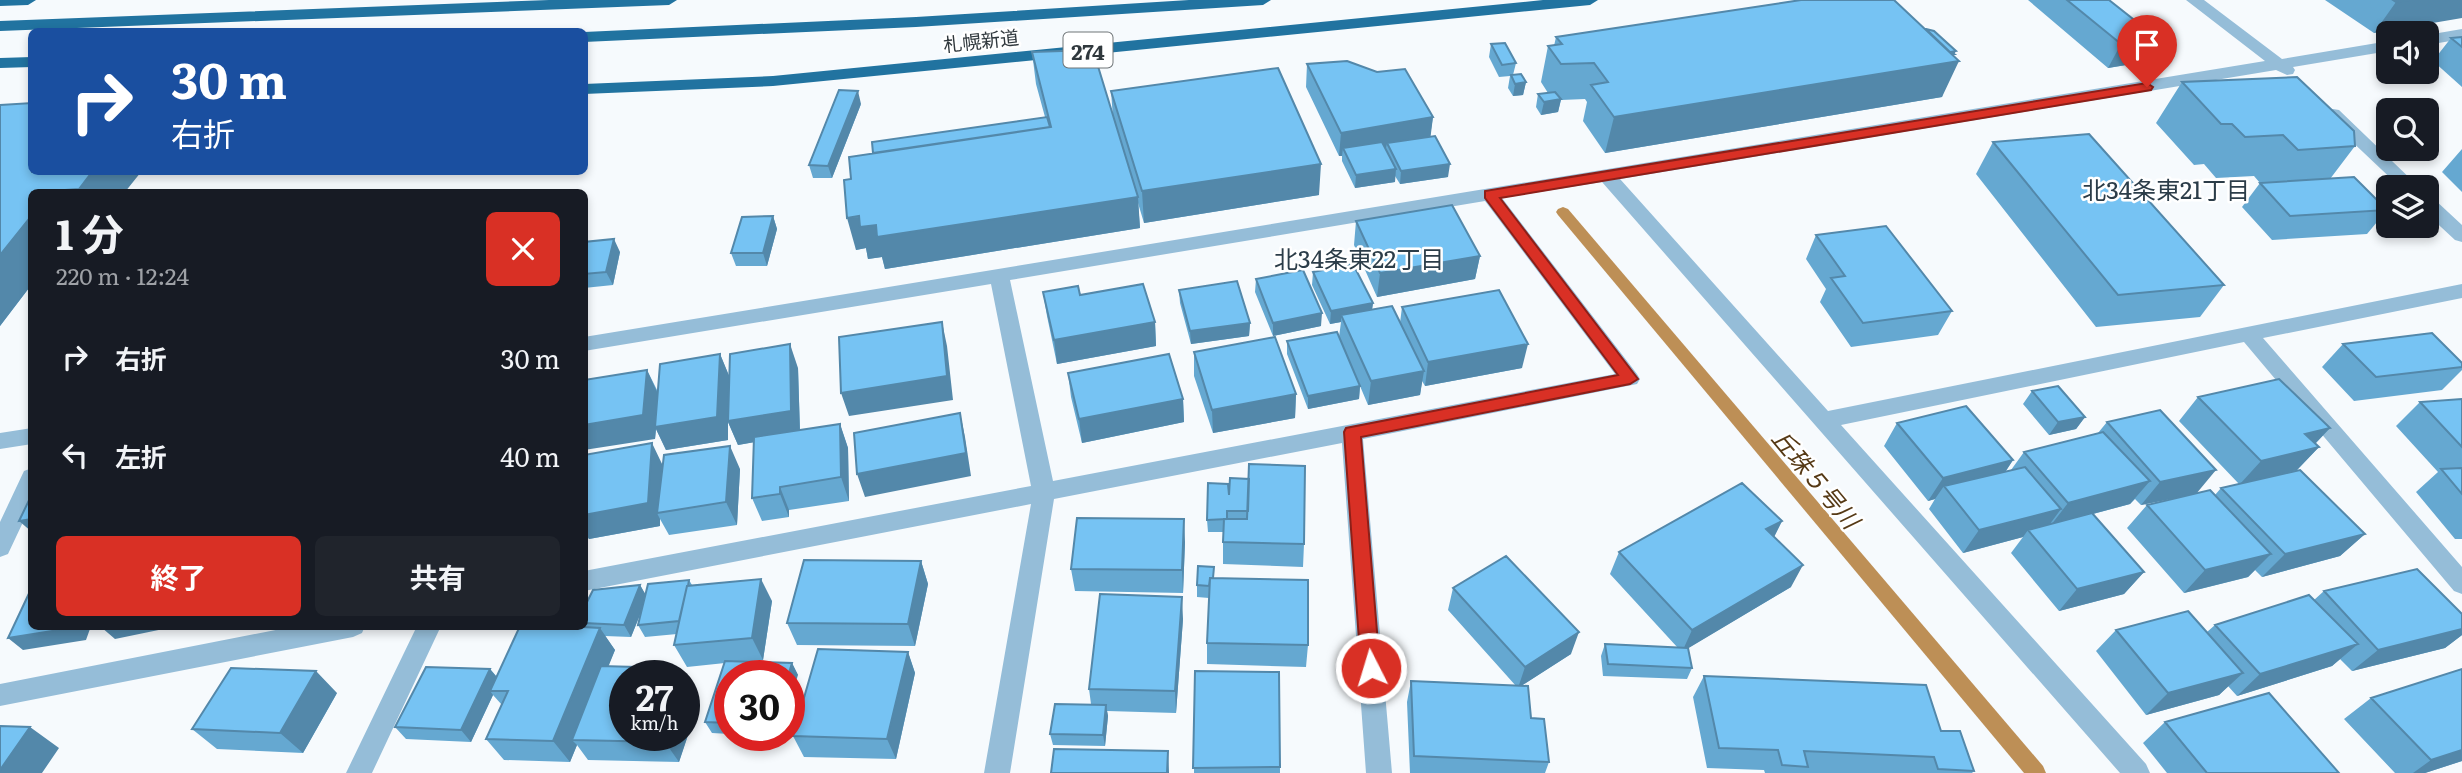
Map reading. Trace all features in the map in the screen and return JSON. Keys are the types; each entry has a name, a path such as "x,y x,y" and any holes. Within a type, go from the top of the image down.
{"highway":[{"path":"0,1 28,0"},
{"path":"0,26 669,0"},
{"path":"588,37 916,22 1263,0"},
{"name":"札幌新道","path":"588,89 773,81 1590,0"},
{"path":"0,63 28,62"}],"street":[{"path":"2194,0 2282,65 2302,84"},
{"path":"2439,38 2462,34"},
{"path":"588,343 2376,49"},
{"path":"2321,103 2397,175"},
{"path":"1606,176 2137,773"},
{"path":"588,580 1630,379 1490,195"},
{"path":"2439,214 2462,236"},
{"path":"997,773 1044,492 999,275"},
{"path":"1823,420 2462,291"},
{"path":"2248,334 2462,584"},
{"path":"1352,432 1379,773"},
{"path":"0,441 28,437"},
{"path":"0,547 28,486"},
{"path":"0,695 333,630"},
{"path":"359,773 427,630"}],"building":[{"path":"1801,0 1894,0 1959,61 1614,117 1591,85 1608,82 1594,63 1561,64 1548,46 1562,44 1556,37"},
{"path":"2067,0 2109,0 2157,38 2121,44"},
{"path":"1926,29 1934,31 1956,51 1951,52 1954,54 1952,54"},
{"path":"2462,37 2462,47 2451,38"},
{"path":"1505,43 1516,63 1502,65 1491,44"},
{"path":"1093,50 1138,197 877,237 876,225 860,227 859,216 847,218 844,180 851,179 849,157 1051,127 1032,52"},
{"path":"1347,61 1377,72 1405,69 1433,117 1341,133 1307,64"},
{"path":"1278,68 1321,164 1142,191 1111,91"},
{"path":"1521,74 1526,82 1515,84 1511,75"},
{"path":"2297,77 2354,131 2355,146 2298,150 2283,135 2245,137 2232,124 2221,124 2182,82"},
{"path":"839,90 858,91 828,166 809,165"},
{"path":"1555,92 1561,99 1544,102 1538,94"},
{"path":"28,103 28,175 90,175 79,189 28,189 28,220 0,255 0,105"},
{"path":"1047,117 1050,127 873,153 872,142"},
{"path":"2089,134 2224,285 2118,295 1993,142"},
{"path":"1435,136 1450,164 1401,171 1387,143"},
{"path":"1382,142 1396,169 1356,175 1343,148"},
{"path":"2354,177 2376,199 2376,211 2290,216 2260,183"},
{"path":"1452,205 1480,256 1380,273 1356,221"},
{"path":"773,216 763,253 731,253 742,217"},
{"path":"1886,226 1952,311 1863,323 1831,278 1845,276 1816,235"},
{"path":"614,239 606,272 588,274 588,242"},
{"path":"1353,264 1373,303 1331,311 1313,272"},
{"path":"1303,270 1322,313 1273,323 1256,279"},
{"path":"1237,281 1250,323 1190,331 1179,290"},
{"path":"1143,284 1155,322 1054,340 1043,292 1078,286 1080,295"},
{"path":"1499,290 1528,344 1428,362 1402,307"},
{"path":"1392,306 1424,371 1371,381 1341,315"},
{"path":"942,322 947,376 841,393 839,337"},
{"path":"1337,332 1360,386 1308,396 1287,341"},
{"path":"2432,333 2462,363 2462,367 2376,377 2343,344"},
{"path":"1275,337 1296,394 1212,410 1194,352"},
{"path":"790,344 791,411 728,421 730,354"},
{"path":"720,354 717,417 655,427 660,364"},
{"path":"1169,354 1183,399 1079,419 1068,373"},
{"path":"647,370 643,415 588,424 588,379"},
{"path":"2279,379 2330,428 2305,434 2319,447 2261,461 2198,397"},
{"path":"2058,386 2085,417 2058,422 2032,391"},
{"path":"2462,399 2462,447 2420,402"},
{"path":"1966,406 2013,460 1943,478 1897,423"},
{"path":"2160,410 2216,470 2160,482 2107,422"},
{"path":"960,413 966,453 857,474 854,433"},
{"path":"840,424 841,477 780,487 780,494 752,498 754,437"},
{"path":"2103,432 2150,481 2068,503 2024,452"},
{"path":"652,443 648,503 588,514 588,454"},
{"path":"730,446 726,502 657,513 664,455"},
{"path":"1249,464 1305,466 1304,544 1223,542 1224,519 1247,519"},
{"path":"2025,467 2061,509 1979,530 1944,486"},
{"path":"2462,468 2462,494 2441,469"},
{"path":"2300,470 2365,534 2285,554 2221,488"},
{"path":"1230,478 1249,479 1248,511 1227,511 1227,519 1207,520 1208,483 1228,484 1229,495"},
{"path":"1742,483 1782,521 1766,529 1803,565 1692,630 1619,552"},
{"path":"2210,490 2271,554 2205,570 2147,505"},
{"path":"28,502 28,520 19,521"},
{"path":"2092,513 2144,572 2077,589 2028,530"},
{"path":"1077,518 1184,519 1182,570 1071,569"},
{"path":"1506,556 1579,632 1525,667 1453,588"},
{"path":"804,560 921,561 908,624 787,623"},
{"path":"1198,566 1214,567 1209,586 1197,585"},
{"path":"2417,569 2462,614 2462,629 2378,650 2324,591"},
{"path":"1210,578 1308,580 1308,645 1207,643"},
{"path":"761,579 752,638 674,645 687,586"},
{"path":"689,580 679,621 638,625 648,584"},
{"path":"640,585 624,625 588,623 588,600 593,590"},
{"path":"1100,594 1182,597 1175,691 1089,689"},
{"path":"2309,595 2358,644 2260,674 2215,625"},
{"path":"28,596 28,630 58,630 8,638"},
{"path":"2188,611 2243,673 2168,693 2116,630"},
{"path":"600,628 553,741 486,739 508,691 490,691 518,630"},
{"path":"1605,644 1688,648 1692,668 1608,664"},
{"path":"818,649 908,652 887,739 805,736 805,694"},
{"path":"601,666 609,666 609,741 572,740"},
{"path":"426,667 490,669 461,730 395,727"},
{"path":"231,668 316,671 280,733 192,729"},
{"path":"2462,669 2462,750 2431,760 2371,698"},
{"path":"1195,671 1279,672 1280,767 1193,768"},
{"path":"1704,676 1926,685 1941,731 1960,731 1974,771 1938,769 1934,757 1804,751 1808,767 1782,765 1778,750 1719,748"},
{"path":"1411,681 1528,686 1531,718 1544,719 1549,762 1414,756"},
{"path":"2269,693 2339,773 2207,773 2165,722"},
{"path":"714,695 714,722 705,722"},
{"path":"1055,704 1106,705 1103,735 1050,734"},
{"path":"0,726 30,727 0,770"},
{"path":"1054,749 1168,751 1167,773 1051,773"}],"waterway":[{"name":"丘珠５号川","path":"1563,212 2036,773"}],"district":[{"name":"北34条東21丁目","path":"2166,188"},
{"name":"北34条東22丁目","path":"1359,257"}],"route":[{"path":"1371,668 1352,432 1630,379 1490,195 2147,87"}]}
